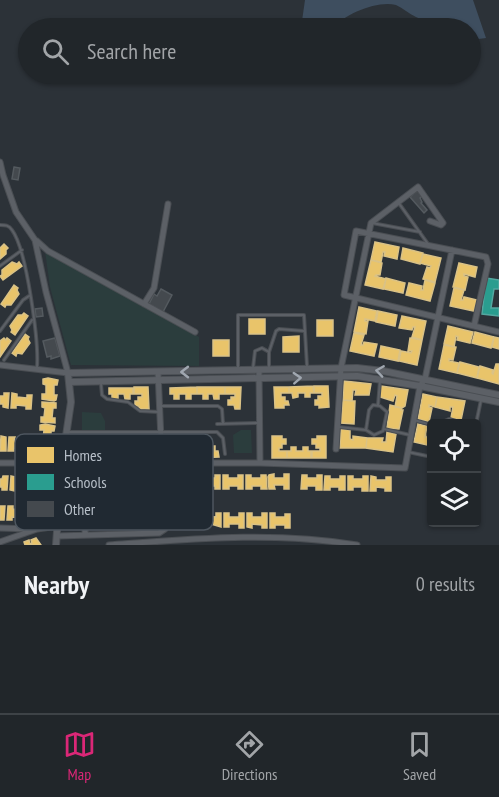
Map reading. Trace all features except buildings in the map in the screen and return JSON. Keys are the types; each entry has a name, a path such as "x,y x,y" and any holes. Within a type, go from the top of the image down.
{"street":[{"path":"0,162 16,212 35,240 48,251 195,332"},
{"path":"336,449 341,368 371,223 418,187 443,223 441,225 430,221"},
{"path":"144,304 154,288 168,204"},
{"path":"474,326 488,264 486,257 356,231 344,295 499,332"},
{"path":"35,240 70,382 67,432"},
{"path":"213,464 260,463 405,468 420,386 425,380 452,250"},
{"path":"0,365 68,373 341,368 383,371 499,395"},
{"path":"256,371 259,380 260,463"},
{"path":"158,372 161,433"},
{"path":"70,382 259,380 341,376 380,379 499,402"},
{"path":"0,528 15,528"},
{"path":"0,542 34,530"},
{"path":"56,545 58,530"},
{"path":"85,530 85,534"},
{"path":"57,536 159,533 164,530"},
{"path":"109,545 251,537 318,540 357,545"}],"lane":[{"path":"398,202 430,246"},
{"path":"371,223 420,232"},
{"path":"0,225 12,229 22,250 33,319 37,369"},
{"path":"0,266 22,250"},
{"path":"0,331 23,300 30,296"},
{"path":"238,371 237,315 304,315 307,369"},
{"path":"4,360 33,319"},
{"path":"269,371 269,352 276,331 279,329 305,331"},
{"path":"256,371 255,351 262,348 269,352"},
{"path":"378,405 380,379"},
{"path":"100,381 102,394 107,399 128,402 140,411 218,406 222,409 223,424"},
{"path":"477,419 481,398"},
{"path":"337,426 366,430 374,435 381,433 387,412 384,408 373,405 369,410 366,430"},
{"path":"414,420 427,423"},
{"path":"217,424 260,423"},
{"path":"384,429 411,435"},
{"path":"67,432 217,432 222,436 225,454"},
{"path":"408,452 427,456"}],"shaded area":[{"path":"45,251 199,337 199,366 71,365 50,287"},
{"path":"82,412 101,413 105,421 105,431 82,430"},
{"path":"241,430 251,430 252,453 234,453 233,435"}],"water":[{"path":"305,0 473,0 479,18 419,18 396,5 389,4 371,6 345,18 302,18"},
{"path":"481,23 486,38 481,39"}]}
